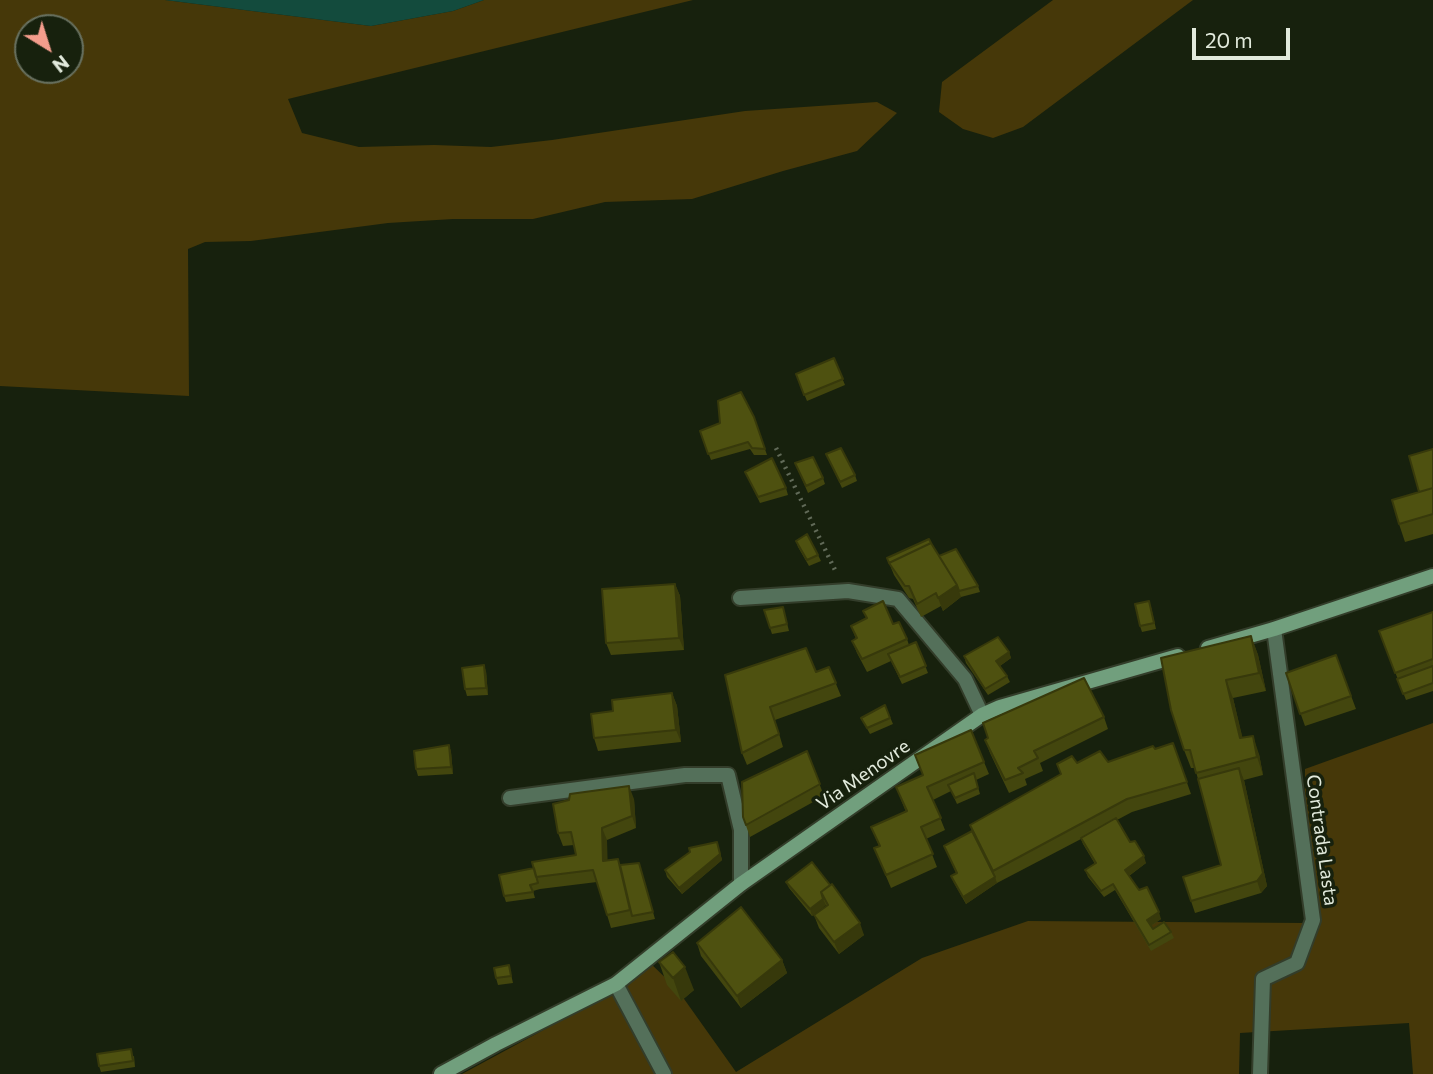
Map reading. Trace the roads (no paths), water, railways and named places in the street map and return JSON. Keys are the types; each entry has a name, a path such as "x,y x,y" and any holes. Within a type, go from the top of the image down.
{"street":[{"name":"Via Menovre","path":"441,1074 616,984 741,884 982,715 1000,707 1274,629 1433,576"},
{"path":"740,598 848,591 898,599 965,679 982,715"},
{"name":"Contrada Lasta","path":"1260,1074 1263,979 1297,963 1313,920 1274,629"},
{"path":"510,798 685,775 728,775 741,830 741,884"},
{"path":"616,984 664,1074"}],"water":[{"path":"165,0 484,0 453,11 371,26"}]}
